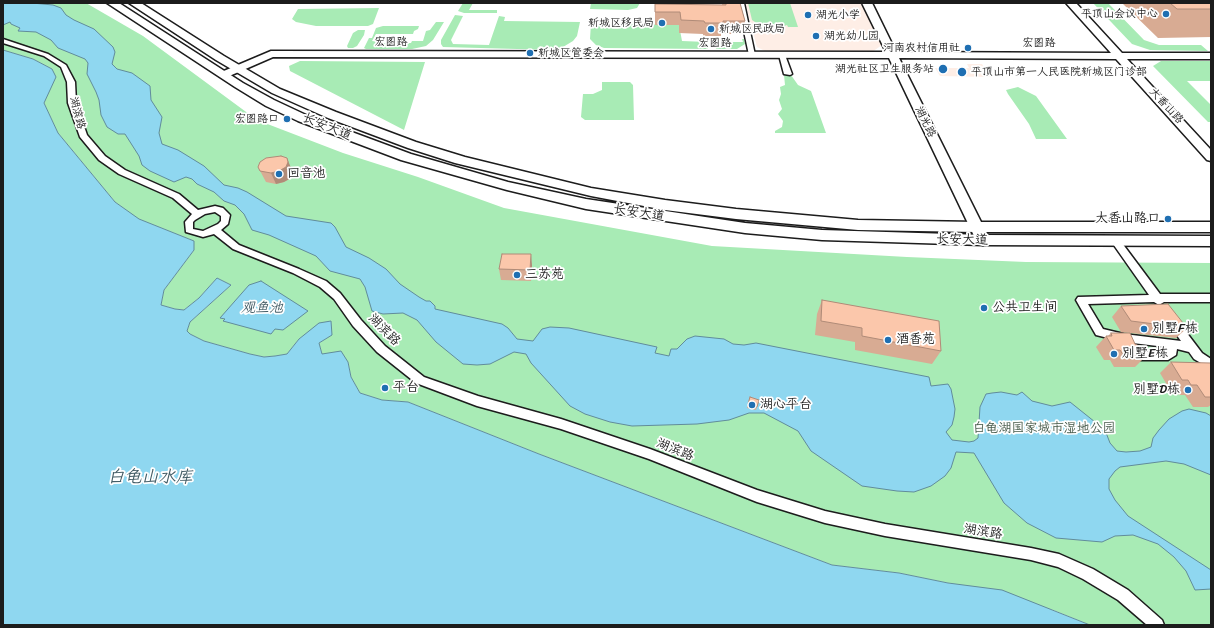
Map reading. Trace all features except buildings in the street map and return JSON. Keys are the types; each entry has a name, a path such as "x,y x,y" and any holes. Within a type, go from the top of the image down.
{"main road":[{"name":"长安大道","path":"112,3 223,76 270,103 302,118 406,157 507,186 586,204 745,228 829,235 983,240 1211,241"},
{"name":"长安大道","path":"134,3 238,69 276,90 332,115 412,145 517,175 591,192 665,205 781,219 858,225 1211,228"}],"street":[{"path":"741,3 752,55"},
{"name":"湖光路","path":"867,3 983,240"},
{"name":"大香山路","path":"1071,3 1211,144"},
{"name":"大香山路","path":"1077,3 1211,157"},
{"name":"湖滨路","path":"3,41 46,55 64,66 71,82 72,103 83,135 102,158 122,172 176,196 197,214"},
{"name":"宏图路","path":"223,76 271,54 1211,56"},
{"path":"782,55 788,74"},
{"path":"215,209 224,212 226,215 225,222 216,230 203,234 192,232 188,226 189,222 197,214 215,209"},
{"name":"湖滨路","path":"216,230 236,247 296,271 323,284 337,296 357,322 381,349 420,380 477,401 650,454 757,496 825,516 884,530 1031,554 1059,561 1088,574 1123,596 1157,625"},
{"path":"1116,240 1191,348 1198,356 1211,365"},
{"path":"1191,348 1172,343 1124,338 1100,332 1081,300 1211,298"},
{"path":"1124,338 1130,351 1139,356 1168,356 1172,352 1172,343"}],"shaded area":[{"path":"745,3 862,3 882,45 872,52 765,51 757,47"},
{"name":"平顶山市第一人民医院新城区门诊部","path":"967,64 982,64 990,77 940,76 935,68 969,68"}],"green space":[{"name":"白龟湖国家城市湿地公园","path":"3,3 86,3 143,36 257,120 343,153 418,177 504,208 712,246 1026,262 1211,263 1211,625 1090,625 1053,610 948,583 899,573 832,565 539,454 408,402 382,400 360,393 351,377 348,362 322,354 319,343 331,335 331,321 299,339 287,354 275,356 264,357 250,354 204,341 190,334 187,331 190,322 231,285 217,278 199,298 184,310 161,305 164,290 194,250 194,241 138,219 115,202 58,133 44,103 52,69 33,59 3,50"},
{"path":"463,3 473,3 469,10 497,10 497,13 464,13 458,11"},
{"path":"591,3 640,3 637,8 628,10 590,9"},
{"path":"748,3 790,3 798,27 788,27 787,25 782,27 766,27 758,24 752,20"},
{"path":"1093,3 1108,3 1144,40 1159,45 1201,45 1208,51 1150,50 1132,44"},
{"path":"379,8 373,24 368,26 316,26 296,22 292,19 298,9"},
{"path":"455,15 463,16 451,40 453,44 489,45 499,16 505,17 504,21 580,22 577,36 573,41 555,50 443,47 441,40"},
{"path":"436,22 444,22 433,40 426,46 412,49 364,48 369,38 372,38 376,28 383,26 419,26 413,34 376,34 372,41 380,42 379,43 411,43 412,41 423,41 426,31 430,30"},
{"path":"591,23 679,25 682,41 707,42 708,49 604,48 596,45 590,39"},
{"path":"358,30 365,30 364,35 357,46 348,48 347,46 353,33"},
{"path":"742,39 744,39 745,44 737,49 716,49 715,42 743,42"},
{"path":"300,61 425,62 404,130 290,71 289,66"},
{"path":"1161,61 1211,61 1211,81 1187,81 1211,105 1211,122 1208,122 1153,66"},
{"path":"784,75 791,75 798,85 811,91 826,133 775,133 775,131 782,127 783,121 778,114 782,109 779,100 781,94 780,87 785,85"},
{"path":"602,82 630,82 633,85 634,120 585,120 581,117 583,94 593,94 602,90"},
{"path":"1018,87 1036,96 1067,139 1036,139 1029,124 1006,90"}],"water":[{"path":"3,3 53,5 61,8 66,15 74,20 94,29 113,47 115,52 112,64 117,69 132,73 150,86 151,100 162,117 159,133 162,144 178,150 204,166 224,185 238,188 247,192 286,216 331,223 335,227 346,247 369,258 386,269 400,284 426,301 430,301 435,306 435,309 502,324 508,328 517,339 533,341 542,329 550,327 569,328 657,347 655,353 669,356 671,349 677,349 687,339 695,336 724,339 733,344 744,345 756,343 929,377 931,386 948,384 951,389 955,409 952,425 946,432 952,440 969,442 978,438 980,407 986,394 992,393 1001,392 1017,395 1022,392 1032,401 1052,406 1070,402 1105,430 1110,443 1117,451 1126,452 1140,451 1151,447 1153,438 1159,430 1169,419 1182,411 1189,409 1206,413 1211,416 1211,475 1184,464 1166,461 1120,467 1109,479 1109,489 1115,500 1128,516 1211,570 1211,589 1195,590 1186,571 1174,557 1158,544 1133,535 1115,536 1102,542 1056,538 1027,523 1004,503 974,453 956,452 951,468 945,476 931,486 914,492 862,486 811,451 798,431 764,413 749,413 729,420 697,424 632,426 610,422 585,414 570,406 531,363 526,354 514,352 490,364 463,364 436,342 417,320 403,313 383,314 372,311 365,287 360,279 330,271 316,256 269,235 252,230 244,214 235,205 224,201 214,192 197,184 192,179 186,177 174,182 150,171 142,165 139,156 125,134 118,134 107,127 101,115 99,100 96,92 87,74 88,63 85,59 58,48 51,40 36,32 18,31 20,28 11,24 10,22 3,25"},
{"name":"白龟山水库","path":"3,50 33,59 52,69 56,77 44,103 58,133 115,202 139,219 194,241 194,250 164,290 161,305 184,310 199,298 217,278 231,285 190,322 187,331 190,334 204,341 250,354 264,357 275,356 287,354 299,339 319,323 331,321 332,335 319,343 322,354 341,351 348,362 351,377 360,393 382,400 408,402 539,454 832,565 899,573 948,583 1002,590 1090,625 3,625"},
{"name":"观鱼池","path":"261,281 308,311 283,330 275,329 271,334 223,321 225,319 220,318 249,285"}],"place":[{"name":"平顶山会议中心","path":"1166,14"},
{"name":"湖光小学","path":"808,15"},
{"name":"新城区移民局","path":"662,23"},
{"name":"新城区民政局","path":"711,29"},
{"name":"湖光幼儿园","path":"816,36"},
{"name":"河南农村信用社","path":"968,48"},
{"name":"新城区管委会","path":"530,53"},
{"name":"湖光社区卫生服务站","path":"943,69"},
{"name":"平顶山市第一人民医院新城区门诊部","path":"962,72"},
{"name":"宏图路口","path":"287,119"},
{"name":"回音池","path":"279,174"},
{"name":"大香山路口","path":"1168,219"},
{"name":"三苏苑","path":"517,275"},
{"name":"公共卫生间","path":"984,308"},
{"name":"别墅F栋","path":"1144,329"},
{"name":"酒香苑","path":"888,340"},
{"name":"别墅E栋","path":"1114,354"},
{"name":"平台","path":"385,388"},
{"name":"别墅D栋","path":"1188,390"},
{"name":"湖心平台","path":"752,405"}]}
